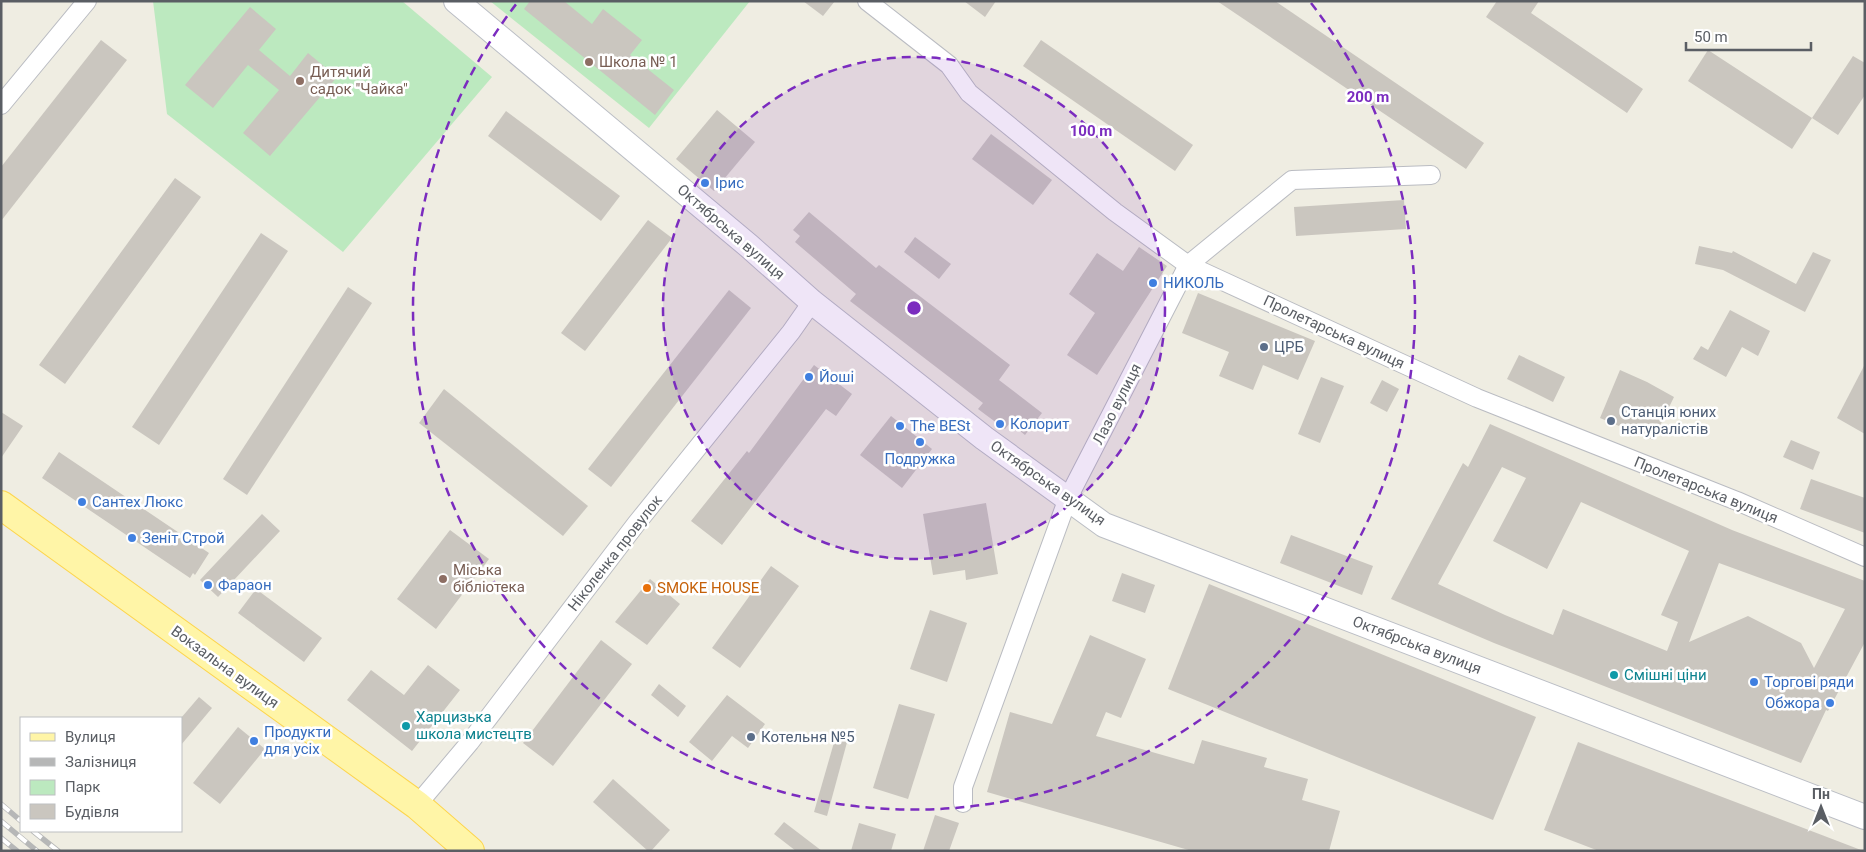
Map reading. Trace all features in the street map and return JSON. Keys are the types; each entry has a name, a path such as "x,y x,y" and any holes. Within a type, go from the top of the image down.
{"main road":[{"name":"Октябрська вулиця","path":"456,1 745,242 812,302 984,438 1104,525 1865,817"},
{"name":"Вокзальна вулиця","path":"1,505 417,805 470,851"}],"street":[{"path":"1,104 87,1"},
{"name":"Пролетарська вулиця","path":"867,1 948,65 969,93 1115,212 1188,265 1477,398 1737,501 1865,557"},
{"name":"Лазо вулиця","path":"963,803 963,787 1068,498 1188,265 1292,180 1431,176"},
{"name":"Ніколенка провулок","path":"417,805 470,742 636,524 791,332 812,302"}],"green space":[{"path":"153,1 402,1 492,77 343,252 167,114"},
{"path":"490,1 750,1 649,128"}],"building":[{"path":"530,1 564,1 592,24 603,9 642,40 630,55 674,90 655,115 524,9"},
{"path":"803,1 835,1 823,16"},
{"path":"964,1 996,1 985,17"},
{"path":"1217,1 1275,1 1484,143 1466,169"},
{"path":"1497,1 1539,1 1531,13 1643,89 1627,113 1486,17"},
{"name":"Дитячий садок \"Чайка\"","path":"250,7 276,29 259,50 290,76 308,53 337,77 270,156 243,133 279,90 248,65 213,108 185,85"},
{"path":"101,40 127,60 1,221 1,167"},
{"path":"1041,40 1193,145 1175,171 1023,66"},
{"path":"1708,50 1812,118 1792,149 1688,81"},
{"path":"1853,56 1865,63 1865,95 1838,135 1812,118"},
{"path":"717,110 755,142 714,191 676,159"},
{"path":"506,111 620,196 601,221 488,136"},
{"path":"991,134 1052,180 1033,205 972,159"},
{"path":"175,178 201,197 65,384 39,365"},
{"path":"1404,200 1406,229 1296,236 1294,207"},
{"path":"809,212 876,268 879,265 1010,365 999,380 1042,413 1025,435 1010,423 1005,429 978,409 983,403 850,301 856,294 795,242 800,236 793,230"},
{"path":"648,220 672,238 585,351 561,333"},
{"path":"261,233 288,251 159,445 132,427"},
{"path":"915,237 951,264 939,279 904,252"},
{"path":"1699,246 1732,253 1733,251 1796,284 1813,252 1831,260 1805,312 1723,270 1695,264"},
{"path":"1139,247 1167,266 1097,375 1067,355 1095,313 1069,294 1097,253 1123,271"},
{"path":"348,287 372,303 247,495 223,479"},
{"path":"729,290 751,308 611,487 588,469"},
{"name":"ЦРБ","path":"1198,293 1315,341 1298,380 1263,365 1253,390 1219,376 1229,352 1182,333"},
{"path":"1730,310 1770,331 1758,356 1742,347 1726,377 1693,359 1701,346 1708,350"},
{"path":"1519,355 1565,377 1553,402 1507,379"},
{"path":"1865,364 1865,434 1837,418"},
{"path":"814,365 852,394 836,416 826,409 722,545 691,521 747,451 749,453"},
{"path":"1620,370 1674,397 1653,440 1600,418"},
{"path":"1321,377 1344,386 1320,443 1298,434"},
{"path":"1382,380 1399,389 1387,412 1370,403"},
{"path":"444,389 588,506 563,536 419,423"},
{"path":"1,412 23,426 1,458"},
{"path":"891,416 932,449 902,488 860,455"},
{"path":"1490,424 1732,530 1865,581 1865,642 1828,711 1826,710 1801,763 1494,643 1391,599 1463,463 1468,467","holes":["1502,467 1526,478 1493,541 1547,569 1581,502 1689,551 1661,615 1678,622 1667,651 1563,609 1553,635 1438,584","1719,563 1845,609 1814,668 1801,643 1748,616 1689,642"]},
{"path":"1791,440 1820,452 1813,470 1783,457"},
{"path":"59,452 209,553 195,575 193,573 190,578 42,478"},
{"path":"1811,479 1865,498 1865,533 1800,509"},
{"path":"986,503 998,574 966,580 965,570 933,575 923,514"},
{"path":"262,514 280,531 218,597 200,580"},
{"name":"Міська бібліотека","path":"450,530 489,559 436,629 397,599"},
{"path":"1291,535 1373,566 1362,595 1280,563"},
{"path":"771,566 799,586 740,668 712,648"},
{"path":"1122,573 1155,585 1145,613 1112,601"},
{"path":"650,579 680,604 647,645 615,622"},
{"path":"1209,584 1536,717 1493,820 1168,689"},
{"path":"256,589 322,638 304,662 238,613"},
{"path":"930,610 967,623 947,682 910,669"},
{"path":"1090,635 1146,659 1121,718 1106,712 1096,736 1194,764 1202,740 1267,758 1264,767 1308,779 1302,800 1340,811 1329,851 1192,851 987,792 1010,712 1052,724"},
{"path":"601,640 632,664 553,766 523,743"},
{"name":"Харцизька школа мистецтв","path":"428,665 460,690 412,751 347,700 371,670 404,695"},
{"path":"659,684 686,706 678,717 651,695"},
{"path":"727,695 765,724 748,748 732,736 712,761 689,742"},
{"path":"199,697 212,708 182,744 182,717"},
{"path":"899,704 935,714 908,799 873,788"},
{"path":"238,727 265,749 220,804 193,783"},
{"path":"837,732 849,735 827,816 814,812"},
{"path":"1578,742 1861,851 1599,851 1544,830"},
{"path":"613,779 670,830 651,851 648,851 593,802"},
{"path":"935,815 959,823 949,851 923,851"},
{"path":"784,822 822,851 796,851 774,834"},
{"path":"859,823 896,834 891,851 851,851"}],"railway":[{"path":"1,804 20,820"},
{"path":"1,821 37,851"},
{"path":"34,832 58,851"},
{"path":"1,838 17,851"}],"place":[{"name":"Школа № 1","path":"589,62"},
{"name":"Дитячий садок \"Чайка\"","path":"300,81"},
{"name":"Ірис","path":"705,183"},
{"name":"НИКОЛЬ","path":"1153,283"},
{"name":"ЦРБ","path":"1264,347"},
{"name":"Йоші","path":"809,377"},
{"name":"Станція юних натуралістів","path":"1611,421"},
{"name":"Колорит","path":"1000,424"},
{"name":"The BESt","path":"900,426"},
{"name":"Подружка","path":"920,442"},
{"name":"Сантех Люкс","path":"82,502"},
{"name":"Зеніт Строй","path":"132,538"},
{"name":"Міська бібліотека","path":"443,579"},
{"name":"Фараон","path":"208,585"},
{"name":"SMOKE HOUSE","path":"647,588"},
{"name":"Смішні ціни","path":"1614,675"},
{"name":"Торгові ряди","path":"1754,682"},
{"name":"Обжора","path":"1830,703"},
{"name":"Харцизька школа мистецтв","path":"406,726"},
{"name":"Котельня №5","path":"751,737"},
{"name":"Продукти для усіх","path":"254,741"}]}
